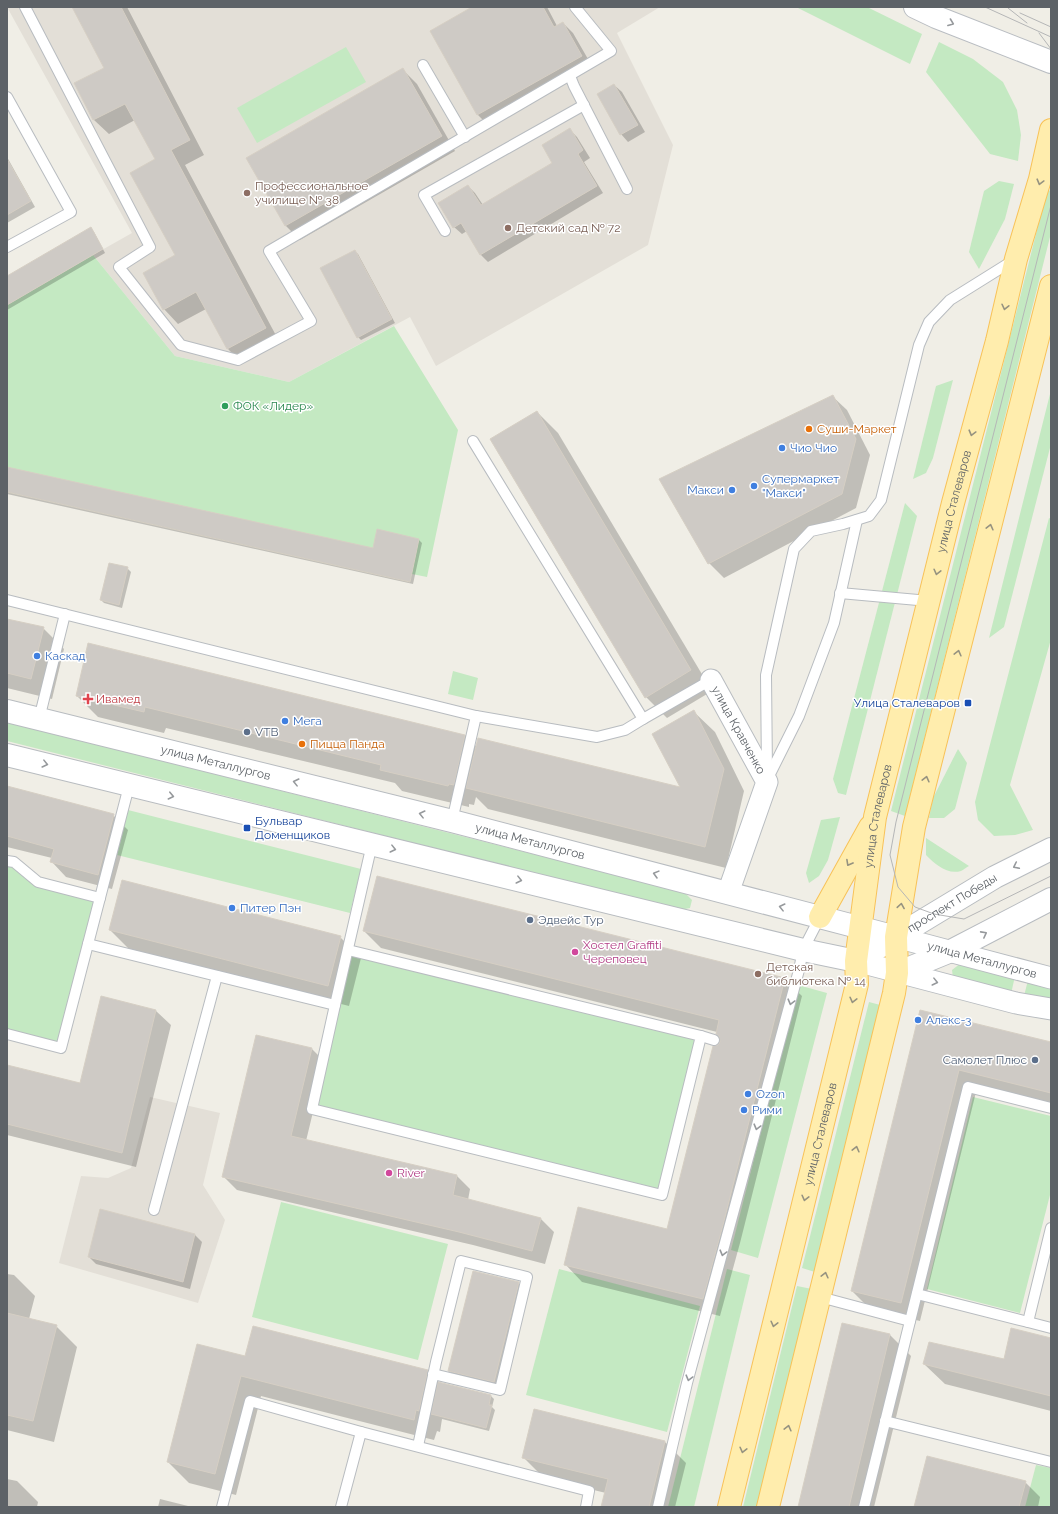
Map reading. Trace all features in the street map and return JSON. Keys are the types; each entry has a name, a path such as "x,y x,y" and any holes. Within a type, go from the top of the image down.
{"main road":[{"name":"улица Сталеваров","path":"729,1507 857,984 856,961 875,817 953,503 997,341 1016,259 1040,179 1051,130"},
{"path":"768,1507 894,993 897,973 896,937 914,827 1051,286"},
{"path":"820,917 875,817"}],"street":[{"path":"915,7 936,17 1051,62"},
{"name":"улица Кравченко","path":"711,680 767,782 728,893"},
{"name":"улица Металлургов","path":"7,710 452,821 1051,978"},
{"path":"7,755 803,950 856,961 1016,1003 1051,1009"},
{"name":"проспект Победы","path":"856,961 995,876 1051,849"},
{"path":"897,973 951,951 1051,899"}],"lane":[{"path":"25,7 150,247 119,267 181,345 238,360 311,321 269,251 611,51 575,7"},
{"path":"423,65 465,137"},
{"path":"570,76 628,189"},
{"path":"7,97 71,212 7,247"},
{"path":"445,231 424,195 584,105"},
{"path":"767,782 766,674 794,549 810,531 843,524 869,516 882,500 919,344 929,322 950,300 1016,259"},
{"path":"473,441 643,719"},
{"path":"767,782 799,716 834,623 857,520"},
{"path":"840,593 929,601"},
{"path":"7,600 476,716 597,737 625,730 711,680"},
{"path":"39,719 65,614"},
{"path":"452,821 476,716"},
{"path":"7,1034 61,1048 129,786"},
{"path":"372,844 312,1109 662,1195 701,1036"},
{"path":"7,860 14,862 38,882 100,898"},
{"path":"658,1507 687,1383 771,1053 803,950 820,917"},
{"path":"88,944 335,1004"},
{"path":"348,950 714,1040"},
{"path":"154,1210 217,976"},
{"path":"864,1507 968,1087 1051,1108"},
{"path":"1028,1322 1051,1228"},
{"path":"418,1446 433,1374 461,1261 527,1277 500,1390 433,1374"},
{"path":"917,1294 1051,1328"},
{"path":"820,1297 910,1321"},
{"path":"222,1507 250,1401 361,1432 589,1491 586,1507"},
{"path":"885,1421 1051,1462"},
{"path":"341,1507 361,1432"}],"shaded area":[{"name":"Профессиональное училище № 38","path":"7,7 660,7 617,33 673,145 648,245 436,366 410,317 289,382 175,356 93,255 132,233"},
{"path":"150,1097 220,1113 203,1185 225,1220 198,1303 59,1263 81,1176 108,1178 131,1168"}],"green space":[{"path":"796,7 867,7 922,34 910,64"},
{"path":"939,42 973,59 1003,82 1017,110 1021,135 1018,161 990,154 926,72"},
{"path":"346,47 366,82 257,143 237,108"},
{"path":"999,181 1014,184 1005,219 979,269 969,252 984,191"},
{"path":"1047,190 1051,191 1051,233 905,816 891,811"},
{"name":"ФОК «Лидер»","path":"93,255 175,356 289,382 394,326 458,430 427,577 412,574 410,582 7,492 7,305"},
{"path":"953,380 933,458 926,473 913,479 936,386"},
{"path":"1051,390 1051,444 1004,627 989,638"},
{"path":"905,503 917,516 846,795 838,793 833,779"},
{"path":"1049,518 1051,519 1051,639 1010,785 1033,830 1015,835 994,836 978,820 975,802"},
{"path":"453,671 478,678 473,700 448,694"},
{"path":"7,722 684,892 692,900 690,908 680,910 7,741"},
{"path":"958,749 967,763 955,809 944,818 929,818 933,798"},
{"path":"128,810 361,869 350,913 117,855"},
{"path":"840,817 828,860 819,876 809,883 806,873 821,820"},
{"path":"926,838 969,866 956,872 942,868 926,855"},
{"path":"7,864 12,865 38,885 97,899 58,1043 7,1030"},
{"path":"348,950 701,1036 662,1195 312,1109"},
{"path":"961,963 1015,976 1011,994 953,978 952,970"},
{"path":"1028,980 1051,987 1051,1001 1024,996"},
{"path":"798,985 827,993 758,1258 731,1250"},
{"path":"869,1002 884,1006 815,1272 802,1268"},
{"path":"973,1097 1051,1116 1051,1191 1020,1313 927,1289"},
{"path":"281,1202 448,1244 418,1360 252,1317"},
{"path":"559,1269 700,1306 667,1432 526,1395"},
{"path":"727,1269 750,1275 694,1507 668,1507"},
{"path":"797,1286 812,1289 760,1507 743,1507"},
{"path":"1036,1465 1051,1468 1051,1507 1025,1507"}],"building":[{"path":"72,7 121,7 190,140 171,150 266,328 227,349 196,292 163,310 143,273 175,255 130,173 155,159 125,104 93,120 74,83 104,68"},
{"path":"472,7 543,7 554,27 563,22 582,56 477,115 430,31"},
{"path":"403,68 442,136 285,226 246,158"},
{"path":"614,84 638,125 620,135 597,94"},
{"path":"570,128 583,150 578,154 597,186 480,255 461,223 453,228 438,203 468,185 481,205 552,163 542,145"},
{"path":"7,159 31,201 7,215"},
{"path":"91,227 103,249 7,305 7,276"},
{"path":"355,250 392,319 357,338 320,268"},
{"name":"Супермаркет \"Макси\"","path":"833,395 856,439 842,494 708,564 659,479"},
{"path":"537,411 691,670 645,698 490,439"},
{"path":"7,467 373,548 377,529 419,539 410,582 7,492"},
{"path":"109,563 128,567 119,605 100,600"},
{"path":"7,619 44,627 31,679 7,673"},
{"path":"88,643 465,735 454,785 449,784 448,786 380,770 381,765 145,707 144,712 76,696"},
{"path":"694,710 724,769 705,847 466,788 478,738 680,787 652,734"},
{"path":"7,786 114,814 98,875 50,862 54,849 7,836"},
{"path":"377,876 785,978 703,1299 564,1265 578,1207 667,1229 713,1046 718,1045 720,1042 719,1036 716,1034 719,1020 363,931"},
{"path":"122,880 341,936 328,986 109,930"},
{"path":"101,996 156,1010 122,1153 7,1124 7,1065 80,1083"},
{"path":"920,1010 1051,1042 1051,1093 959,1070 901,1303 851,1291"},
{"path":"256,1035 312,1048 291,1136 457,1175 453,1195 541,1218 532,1251 459,1232 222,1177"},
{"path":"100,1209 195,1234 183,1282 88,1257"},
{"path":"473,1271 519,1282 494,1382 448,1371"},
{"path":"7,1313 57,1325 33,1421 7,1415"},
{"path":"842,1323 890,1334 849,1507 798,1507"},
{"path":"253,1326 428,1370 419,1411 416,1410 414,1420 241,1376 215,1474 167,1462 197,1344 245,1356"},
{"path":"1011,1328 1051,1338 1051,1396 923,1364 929,1342 1004,1359"},
{"path":"438,1382 491,1395 489,1405 492,1405 486,1428 431,1414"},
{"path":"534,1409 665,1441 649,1507 601,1507 608,1479 522,1458"},
{"path":"927,1456 1026,1481 1019,1507 914,1507"}],"tram line":[{"path":"985,7 1051,37"},
{"path":"1008,8 1027,23"},
{"path":"1020,13 1051,27"},
{"path":"1039,33 1051,49"},
{"path":"1051,205 896,822 890,855 898,887 915,907 934,914 964,919 1051,876"}],"place":[{"name":"Профессиональное училище № 38","path":"247,193"},
{"name":"Детский сад № 72","path":"508,228"},
{"name":"ФОК «Лидер»","path":"225,406"},
{"name":"Суши-Маркет","path":"809,429"},
{"name":"Чио Чио","path":"782,448"},
{"name":"Супермаркет \"Макси\"","path":"754,486"},
{"name":"Макси","path":"732,490"},
{"name":"Каскад","path":"37,656"},
{"name":"Ивамед","path":"88,699"},
{"name":"Улица Сталеваров","path":"968,703"},
{"name":"Мега","path":"285,721"},
{"name":"VTB","path":"247,732"},
{"name":"Пицца Панда","path":"302,744"},
{"name":"Бульвар Доменщиков","path":"247,828"},
{"name":"Питер Пэн","path":"232,908"},
{"name":"Эдвейс Тур","path":"530,920"},
{"name":"Хостел Graffiti Череповец","path":"575,952"},
{"name":"Детская библиотека № 14","path":"758,974"},
{"name":"Алекс-3","path":"918,1020"},
{"name":"Самолет Плюс","path":"1035,1060"},
{"name":"Ozon","path":"748,1094"},
{"name":"Рими","path":"744,1110"},
{"name":"River","path":"389,1173"}]}
